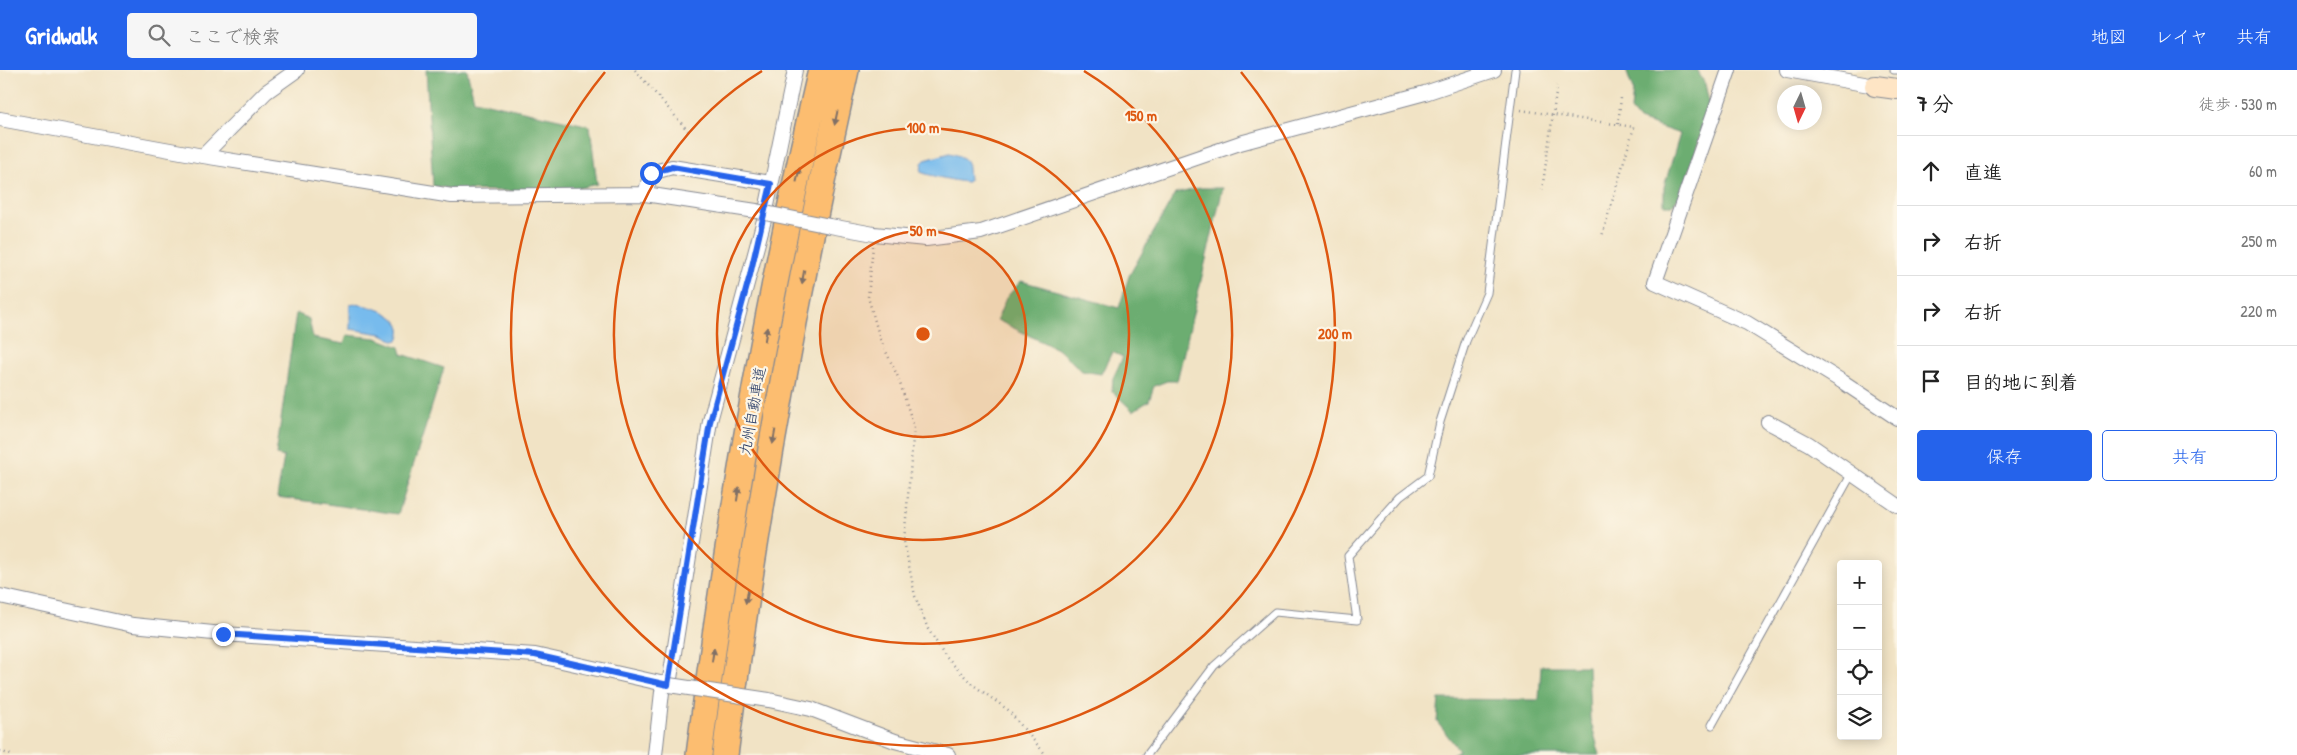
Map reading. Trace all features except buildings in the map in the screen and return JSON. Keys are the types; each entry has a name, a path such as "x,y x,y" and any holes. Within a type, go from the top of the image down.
{"highway":[{"name":"九州自動車道","path":"699,755 743,461 782,248 821,70"},
{"name":"九州自動車道","path":"725,755 760,512 812,223 846,70"}],"street":[{"path":"203,156 266,92 297,70"},
{"path":"655,755 710,422 750,275 795,70"},
{"path":"0,119 203,156 452,196 645,194 756,211 874,234 926,239 981,232 1240,143 1425,93 1494,70"},
{"path":"1729,70 1655,282 1747,323 1843,382 1897,418"},
{"path":"1787,70 1897,89"},
{"path":"645,194 651,173 672,167 771,184"},
{"path":"1768,422 1808,444 1851,476 1897,505"},
{"path":"0,596 132,625 223,634 535,655 666,684 769,700 811,709 896,741 948,755"}],"lane":[{"path":"1147,755 1214,666 1274,612 1357,620 1348,556 1400,497 1428,476 1440,422 1466,341 1486,293 1515,70"},
{"path":"1712,725 1851,476"}],"path":[{"path":"635,70 689,132"},
{"path":"1542,190 1557,86"},
{"path":"1618,124 1621,98"},
{"path":"1510,109 1634,127 1602,236"},
{"path":"874,234 868,297 880,339 898,377 914,427 904,541 915,596 928,629 946,657 972,684 1008,710 1046,755"},
{"path":"0,751 11,755"}],"green space":[{"path":"426,70 467,70 474,100 590,126 597,184 562,192 460,190 433,186"},
{"path":"1626,70 1697,70 1705,84 1710,107 1682,193 1673,205 1664,205 1664,187 1680,134 1639,120 1631,110 1633,90"},
{"path":"1200,188 1223,188 1177,381 1167,381 1154,386 1149,401 1133,411 1112,391 1113,378 1123,357 1112,352 1101,374 1082,371 1059,350 997,320 1006,298 1021,281 1119,308 1129,276 1175,194"},
{"path":"296,313 309,319 313,338 344,344 347,335 376,338 400,347 402,354 444,368 398,514 277,497 284,457 276,455"},
{"path":"1541,666 1588,666 1590,719 1600,755 1450,755 1459,750 1437,722 1439,699 1539,700"}],"water":[{"path":"950,153 966,161 969,180 967,182 921,172 922,163 925,160"},
{"path":"355,304 379,310 394,319 399,325 398,340 395,341 382,334 350,329 350,305"}],"route":[{"path":"223,634 535,655 668,685 710,422 750,275 771,184 672,167 651,173"}]}
